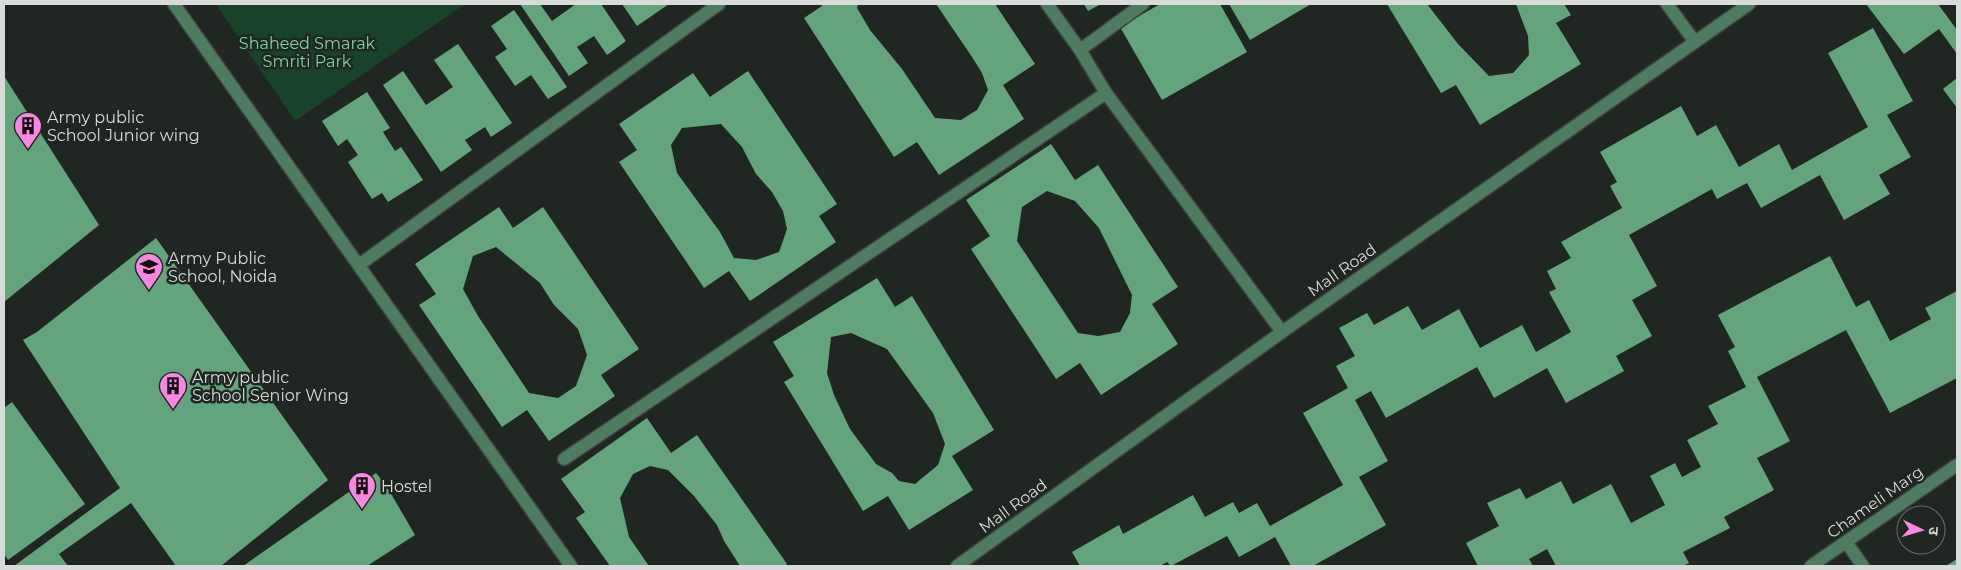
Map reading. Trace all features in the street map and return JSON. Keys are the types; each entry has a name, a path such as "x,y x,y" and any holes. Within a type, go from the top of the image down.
{"street":[{"path":"174,4 571,566"},
{"path":"358,265 719,4"},
{"path":"1047,4 1080,50 1106,93 1282,332"},
{"path":"1080,50 1143,4"},
{"path":"1667,4 1695,42"},
{"name":"Mall Road","path":"957,566 1282,332 1749,4"},
{"path":"564,459 1106,93"},
{"name":"Chameli Marg","path":"1812,566 1957,465"},
{"path":"1846,542 1863,566"}],"green space":[{"name":"Shaheed Smarak Smriti Park","path":"216,4 465,4 295,121"}],"building":[{"path":"520,4 540,4 552,21 576,4 601,4 626,41 607,55 594,36 577,47 588,63 569,76"},
{"path":"622,4 669,4 637,26"},
{"path":"821,4 858,4 857,8 870,30 902,69 935,118 961,120 977,110 988,90 982,73 936,4 995,4 1035,64 1003,85 1024,119 939,175 917,142 894,157 804,18 822,6"},
{"path":"1084,4 1101,4 1088,11"},
{"path":"1160,4 1220,4 1247,52 1162,100 1120,27"},
{"path":"1229,4 1311,4 1250,40"},
{"path":"1387,4 1427,4 1458,44 1489,76 1513,73 1529,55 1528,36 1516,4 1564,4 1571,15 1556,23 1581,64 1480,125 1456,85 1441,93"},
{"path":"1866,4 1938,4 1957,30 1957,54 1939,29 1904,54"},
{"path":"514,10 567,87 548,99 531,75 515,86 495,57 507,49 491,26"},
{"path":"1873,28 1913,101 1887,115 1911,157 1879,175 1890,194 1844,220 1820,175 1761,208 1747,183 1717,199 1712,189 1629,235 1657,286 1632,300 1652,336 1616,356 1624,371 1566,403 1547,368 1494,398 1477,367 1386,418 1371,391 1355,400 1388,461 1359,477 1386,525 1313,566 1291,566 1275,537 1239,557 1227,536 1171,566 1167,562 1160,566 1080,566 1072,552 1119,525 1123,534 1193,495 1205,517 1233,502 1239,513 1257,503 1270,526 1343,485 1303,413 1348,388 1336,366 1355,356 1339,328 1367,313 1374,325 1408,306 1422,330 1459,309 1480,348 1522,325 1536,352 1571,332 1549,292 1556,289 1547,271 1571,258 1561,242 1622,208 1610,186 1617,182 1600,152 1681,106 1697,136 1716,125 1739,167 1779,144 1792,170 1868,127 1828,53"},
{"path":"458,44 512,123 491,137 485,127 465,140 472,150 441,172 383,85 403,71 426,105 453,87 434,60"},
{"path":"748,71 837,204 819,216 836,242 750,301 729,271 704,288 619,162 637,150 619,124 693,73 710,97","holes":["721,124 742,147 756,174 772,192 783,211 787,229 779,252 756,260 734,258 720,232 677,173 671,145 682,128"]},
{"name":"Army public School Junior wing","path":"4,76 99,225 4,302"},
{"path":"1957,78 1957,108 1943,89"},
{"path":"367,92 390,128 383,132 395,151 401,147 423,180 388,202 382,193 372,199 348,162 358,155 347,139 338,146 322,121"},
{"path":"1051,144 1075,180 1098,165 1178,287 1152,304 1178,344 1101,395 1080,363 1056,379 971,249 990,236 966,200","holes":["1047,191 1075,201 1099,228 1132,295 1130,313 1120,332 1098,336 1078,333 1017,241 1022,207"]},
{"path":"499,207 513,228 543,207 639,349 601,375 615,396 549,441 527,410 502,427 419,305 436,294 415,264","holes":["496,247 540,283 554,305 578,329 587,355 576,386 558,398 529,393 478,316 463,289 473,256"]},
{"name":"Army public School Senior Wing","path":"156,238 328,480 221,566 176,566 131,503 59,554 68,566 14,566 120,488 23,340 37,332"},
{"path":"1830,256 1856,307 1869,300 1890,341 1931,319 1925,308 1957,291 1957,378 1890,413 1846,330 1757,377 1790,441 1757,458 1774,490 1724,517 1730,528 1683,552 1689,563 1683,566 1556,566 1547,549 1529,559 1533,566 1478,566 1466,543 1499,526 1487,503 1520,488 1526,499 1561,481 1573,504 1611,484 1631,523 1665,505 1650,476 1675,463 1682,477 1701,467 1687,440 1718,424 1708,406 1746,387 1728,351 1735,347 1718,315"},
{"path":"877,278 895,307 912,296 994,430 952,456 973,490 909,530 888,496 863,511 784,382 794,376 773,342","holes":["851,333 887,349 933,413 945,444 938,465 915,484 899,481 892,473 876,464 850,429 834,395 827,373 831,337"]},
{"path":"12,402 85,504 8,560 4,554 4,408"},
{"path":"647,418 671,453 697,435 787,564 784,566 740,566 724,541 717,525 694,496 668,470 650,466 633,474 620,498 629,537 649,566 610,566 576,518 585,512 561,479"},
{"name":"Hostel","path":"376,473 386,485 415,535 367,566 243,566"},
{"path":"1957,559 1957,566 1946,566"}],"place":[{"name":"Army public School Junior wing","path":"28,150"},
{"name":"Army Public School, Noida","path":"149,291"},
{"name":"Army public School Senior Wing","path":"173,410"},
{"name":"Hostel","path":"362,510"}]}
